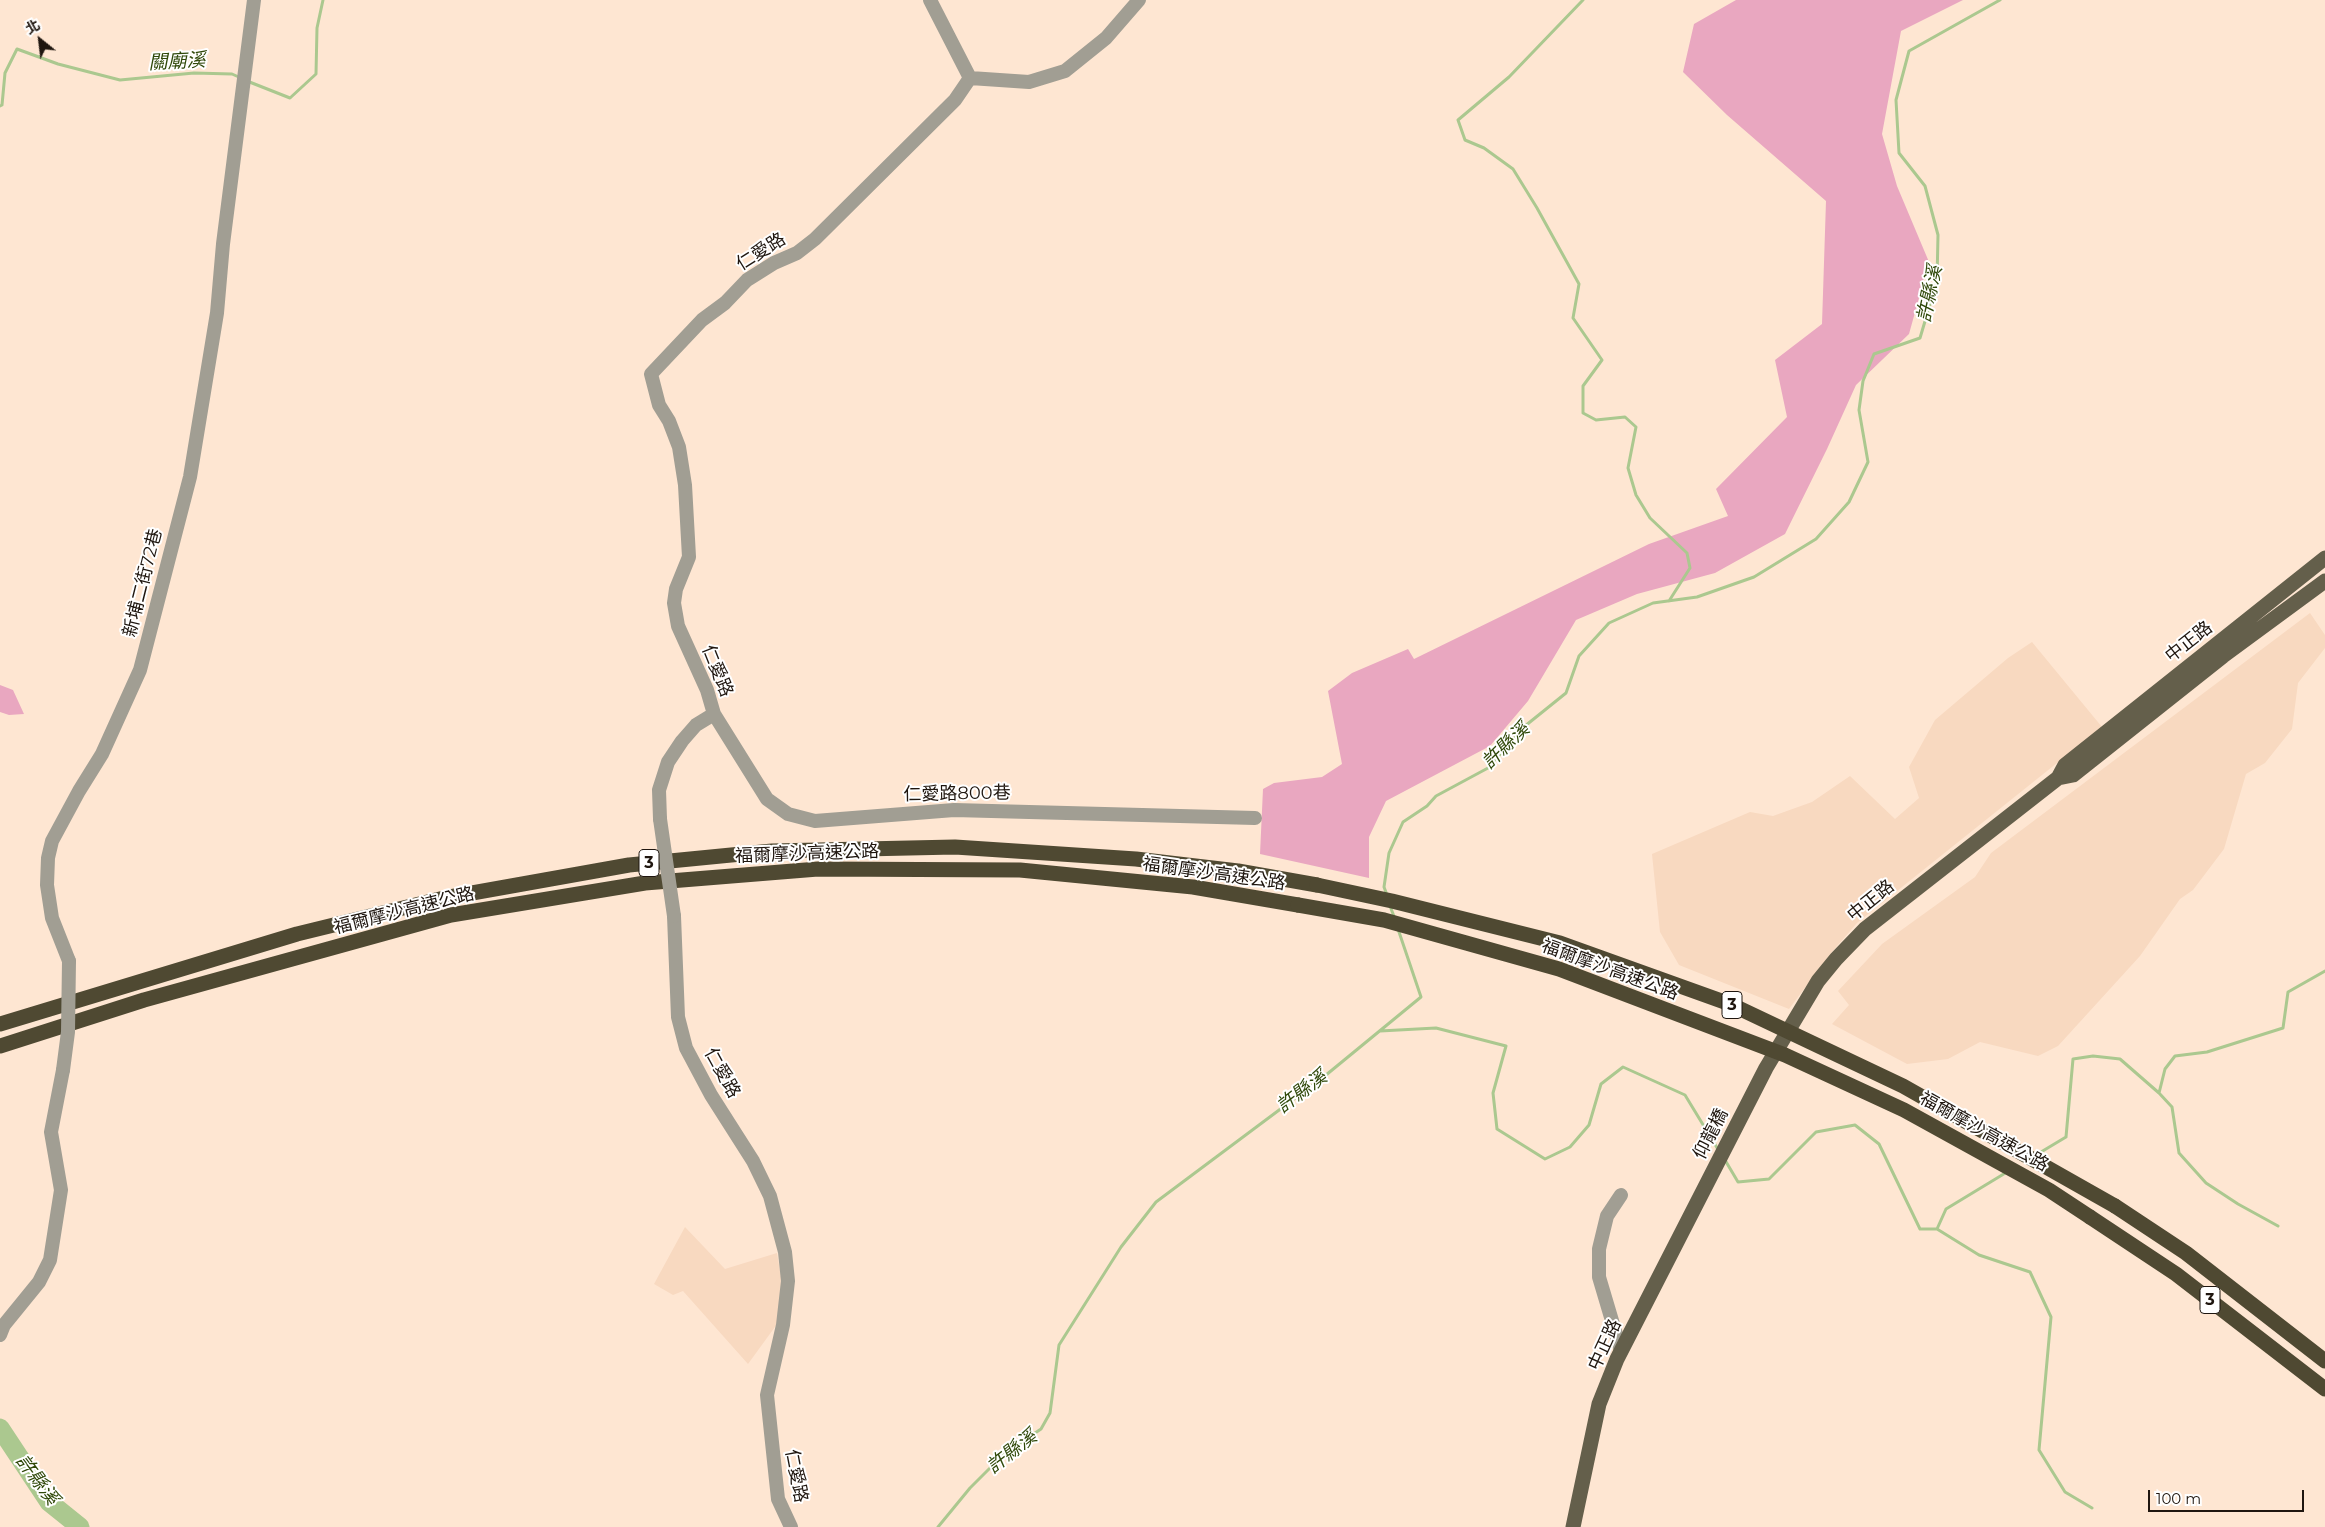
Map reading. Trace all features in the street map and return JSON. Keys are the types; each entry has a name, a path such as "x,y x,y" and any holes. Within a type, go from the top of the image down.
{"highway":[{"name":"福爾摩沙高速公路","path":"0,1024 297,934 444,898 629,864 772,851 955,848 1136,859 1238,871 1392,900 1560,943 1730,1004 1903,1086 2115,1206 2186,1253 2325,1361"},
{"name":"福爾摩沙高速公路","path":"0,1046 144,1000 452,916 644,883 818,869 1020,870 1193,887 1384,920 1559,969 1784,1056 1904,1110 2049,1190 2176,1274 2325,1389"}],"main road":[{"name":"中正路","path":"1752,1094 1818,981 1845,948 1880,917 2058,778 2065,765 2325,558"},
{"name":"中正路","path":"2058,778 2073,775 2223,656 2325,581"},
{"name":"仰龍橋","path":"1703,1192 1752,1094"},
{"name":"中正路","path":"1573,1527 1599,1404 1621,1352 1703,1192"}],"street":[{"name":"新埔二街72巷","path":"2,1330 39,1282 50,1260 61,1190 51,1132 68,1032 69,961 52,918 47,885 48,858 52,840 102,754 140,670 190,477 217,313 223,244 254,0"},
{"path":"930,0 970,78 1028,82 1065,71 1106,38 1139,0"},
{"name":"仁愛路","path":"791,1527 778,1500 766,1395 783,1324 788,1281 785,1252 770,1196 753,1161 711,1095 686,1048 678,1017 674,916 660,819 659,790 668,762 682,741 696,725 714,714 707,690 678,626 674,603 676,589 689,558 685,485 679,447 670,421 659,405 651,374 702,320 725,303 747,280 774,263 797,253 816,239 948,106 970,78"},
{"name":"仁愛路800巷","path":"714,714 767,799 788,814 815,821 954,810 1255,818"},
{"path":"1621,1195 1607,1216 1599,1258 1599,1277 1621,1352"}],"shaded area":[{"path":"1736,0 1963,0 1901,31 1882,134 1897,186 1929,262 1909,334 1856,385 1785,534 1715,573 1637,594 1576,620 1528,701 1490,746 1386,801 1369,837 1369,878 1260,854 1263,789 1274,783 1322,777 1342,764 1328,691 1352,673 1408,649 1414,659 1649,544 1728,516 1716,489 1787,417 1775,360 1822,324 1826,201 1727,115 1683,72 1694,24"},
{"path":"2310,613 2325,635 2325,648 2298,683 2292,729 2265,763 2246,774 2224,849 2193,890 2180,899 2140,956 2058,1046 2038,1056 1980,1042 1948,1059 1907,1064 1832,1024 1849,1005 1838,991 1882,944 1975,877 1991,853"},
{"path":"2032,642 2102,727 1857,923 1831,953 1789,1009 1679,965 1660,932 1652,854 1750,812 1773,816 1812,802 1850,776 1895,819 1919,798 1909,767 1935,720 2008,658"},
{"path":"0,685 13,690 24,714 9,715 0,712"},
{"path":"685,1227 725,1269 777,1253 781,1277 780,1320 748,1364 683,1291 673,1295 654,1284"}],"waterway":[{"name":"關廟溪","path":"247,81 290,98 316,74 317,28 323,0"},
{"path":"1583,0 1509,77 1458,120 1465,140 1484,148 1513,169 1579,284 1573,318 1602,360 1583,386 1583,413 1596,420 1625,417 1636,427 1628,468 1636,495 1650,518 1687,553 1690,568 1669,601"},
{"name":"許縣溪","path":"1387,895 1384,887 1389,853 1403,822 1427,806 1436,796 1488,768 1525,726 1566,693 1579,656 1609,623 1653,603 1697,597 1754,577 1816,539 1849,502 1868,462 1859,410 1863,381 1874,354 1920,338 1937,281 1938,235 1925,186 1899,153 1896,100 1909,51 2000,0"},
{"name":"關廟溪","path":"0,106 2,105 5,73 17,49 58,64 120,80 194,73 232,74 241,78"},
{"name":"許縣溪","path":"1390,906 1395,919"},
{"name":"許縣溪","path":"938,1527 970,1488 1004,1454 1041,1429 1050,1413 1059,1345 1121,1247 1156,1202 1326,1075 1421,997 1398,929"},
{"path":"2036,1155 2066,1137 2073,1059 2093,1056 2120,1059 2159,1093 2165,1069 2175,1056 2207,1052 2283,1028 2288,992 2325,971"},
{"path":"1380,1031 1436,1028 1506,1046 1493,1093 1497,1129 1545,1159 1570,1147 1589,1125 1601,1084 1623,1067 1685,1095 1719,1151"},
{"path":"2159,1093 2172,1107 2179,1153 2206,1183 2238,1204 2278,1226"},
{"path":"1725,1160 1738,1182 1769,1179 1816,1132 1855,1125 1879,1144 1920,1229 1937,1229 1946,1209 2007,1172"},
{"path":"1937,1229 1979,1255 2030,1272 2051,1317 2039,1450 2065,1492 2092,1508"},
{"name":"許縣溪","path":"0,1428 49,1502 80,1527"}]}
